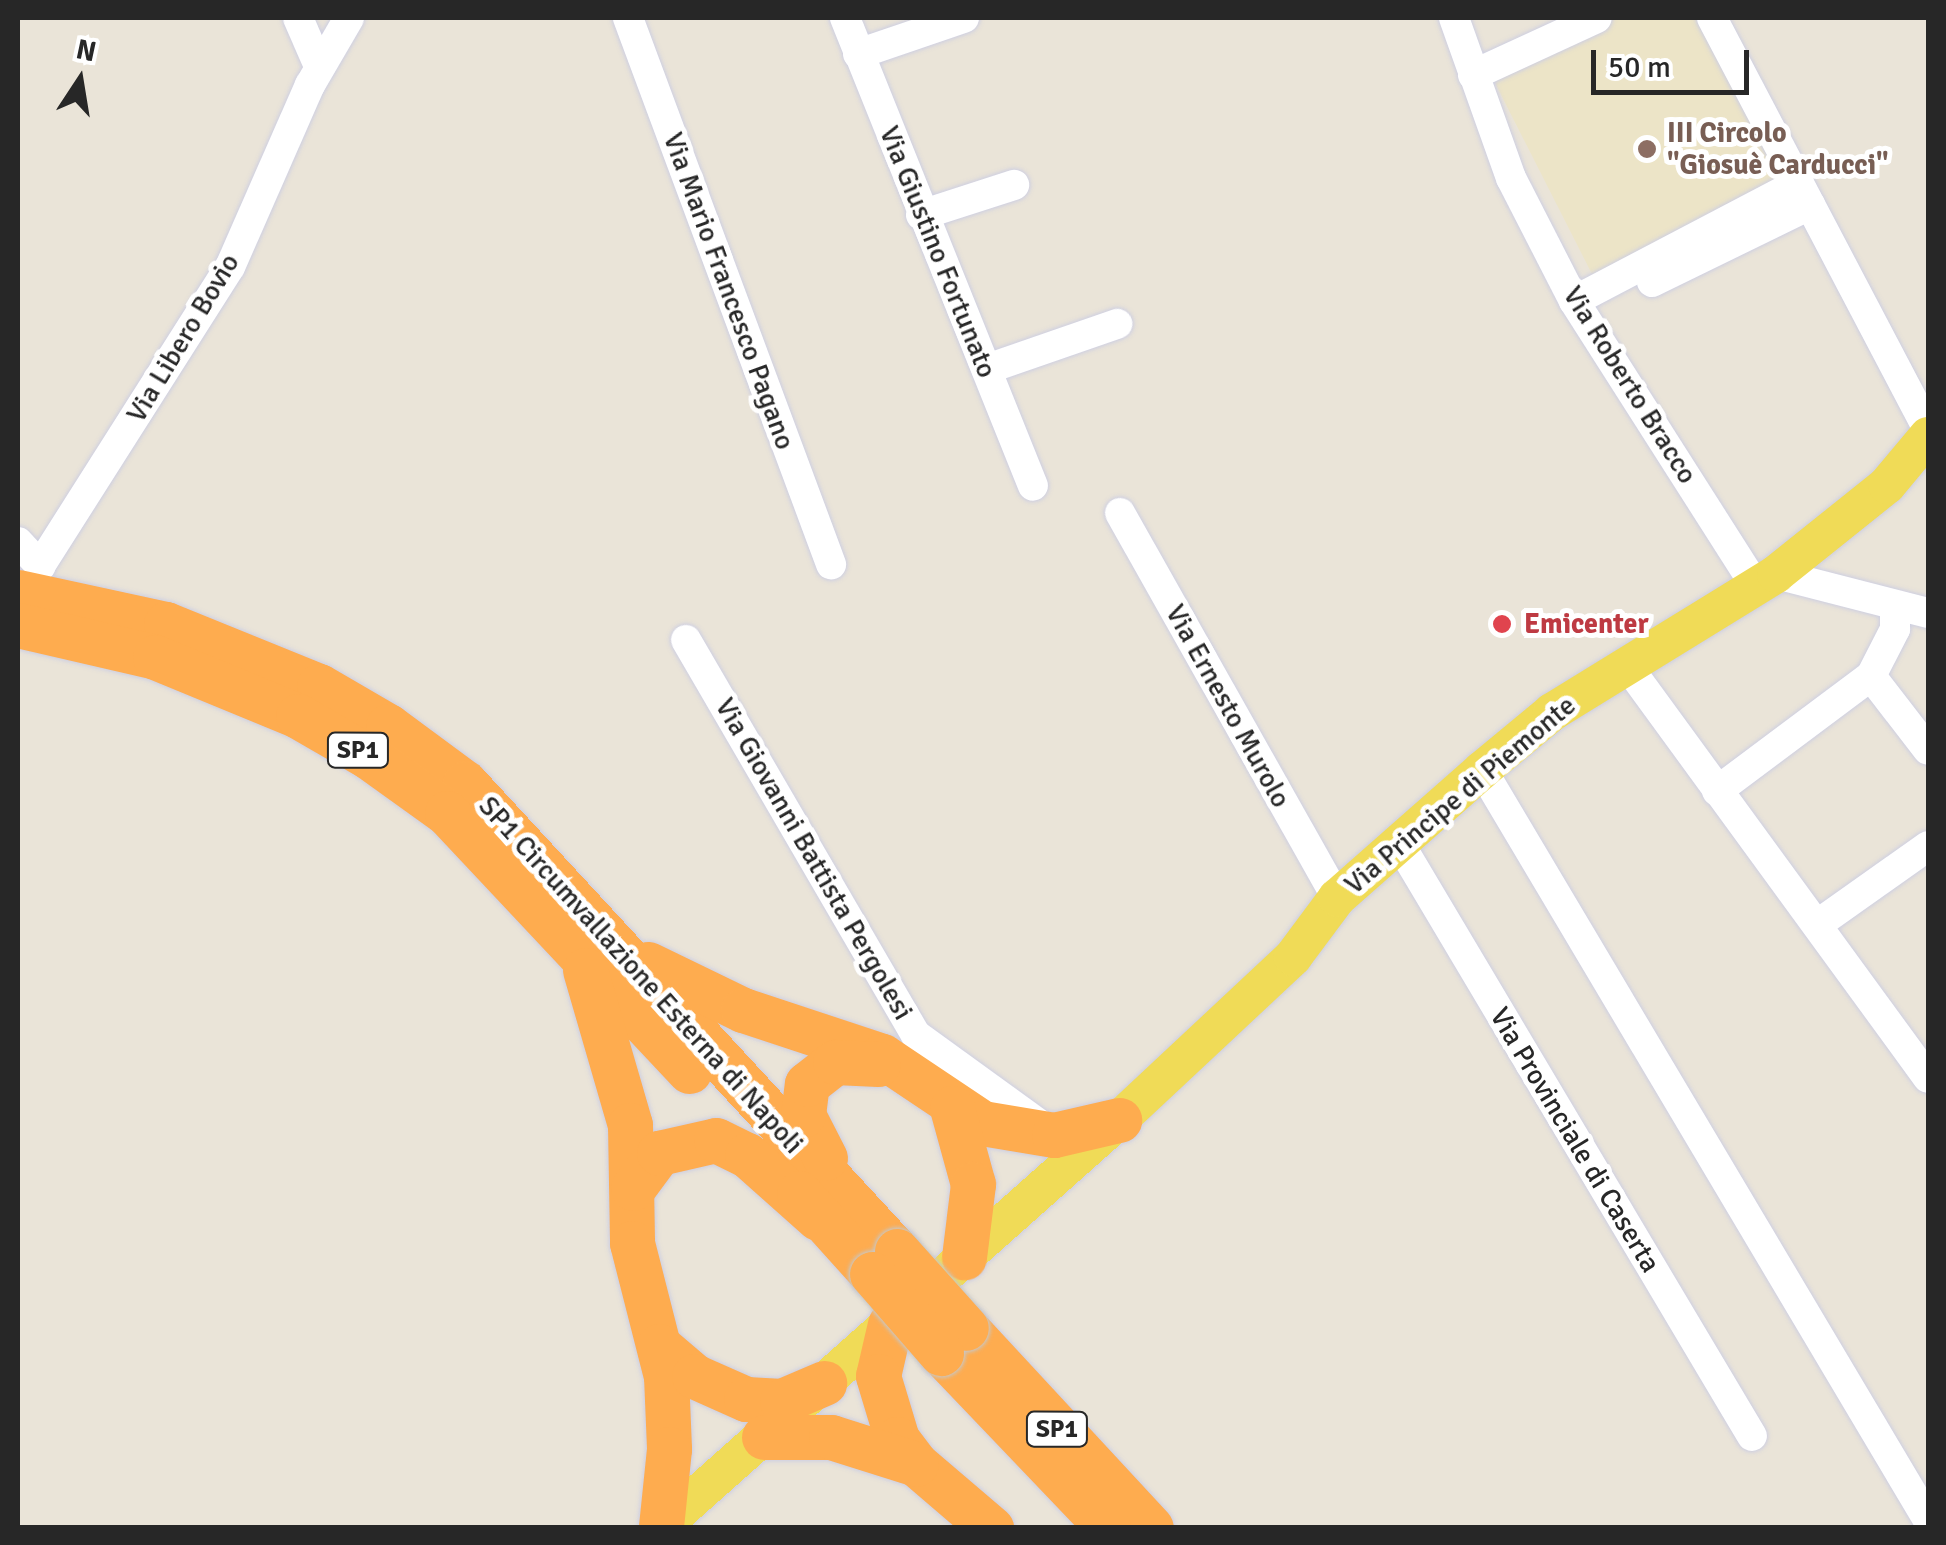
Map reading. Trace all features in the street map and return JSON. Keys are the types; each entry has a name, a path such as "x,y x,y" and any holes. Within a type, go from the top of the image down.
{"highway":[{"name":"SP1 Circumvallazione Esterna di Napoli","path":"23,565 161,641"},
{"path":"23,565 190,606 354,673 444,738 499,798 531,878"},
{"name":"SP1 Circumvallazione Esterna di Napoli","path":"18,625 161,641 319,686 388,726 465,784 531,878 885,1262 1108,1528"},
{"path":"18,652 91,666 214,707 328,762 531,878"},
{"path":"660,1527 669,1408 660,1346 632,1242 630,1126 613,1049 600,951 744,1010 882,1056 952,1108 1012,1131 1054,1135 1119,1120"},
{"path":"836,1211 803,1115 807,1084 835,1062 881,1064 913,1076"},
{"path":"952,1108 973,1184 964,1257"},
{"path":"633,1188 660,1153 716,1140 836,1211"},
{"path":"890,1324 878,1376 881,1397 897,1439 916,1464 991,1528"},
{"name":"SP1 Circumvallazione Esterna di Napoli","path":"954,1340 1078,1452 1151,1528"},
{"path":"660,1346 694,1376 759,1402 782,1401 824,1383"},
{"path":"764,1437 831,1436 916,1464"},
{"path":"1078,1452 1179,1528"}],"main road":[{"name":"Via Principe di Piemonte","path":"660,1527 1119,1120 1293,957 1337,898 1482,770 1626,664 1766,580 1888,485 1928,432"}],"street":[{"path":"298,18 319,66"},
{"name":"Via Libero Bovio","path":"23,565 230,268 319,66 349,18"},
{"name":"Via Mario Francesco Pagano","path":"628,18 831,564"},
{"name":"Via Giustino Fortunato","path":"844,18 1033,486"},
{"path":"858,54 964,18"},
{"name":"Via Roberto Bracco","path":"1454,18 1511,178 1580,308 1766,580"},
{"path":"1473,75 1597,18"},
{"path":"1712,18 1928,432"},
{"path":"922,216 1014,185"},
{"path":"1580,308 1805,194"},
{"path":"987,369 1117,324"},
{"name":"Via Ernesto Murolo","path":"1120,513 1337,898"},
{"path":"1766,580 1895,609 1928,612"},
{"path":"1717,792 1871,676 1895,628 1895,609"},
{"name":"Via Giovanni Battista Pergolesi","path":"686,640 916,1034 1054,1135"},
{"path":"1626,664 1928,1078"},
{"path":"1871,676 1928,750"},
{"path":"1482,770 1928,1520"},
{"name":"Via Provinciale di Caserta","path":"1399,844 1752,1436"},
{"path":"1818,924 1928,846"}],"shaded area":[{"name":"III Circolo \"Giosuè Carducci\"","path":"1616,18 1699,18 1783,183 1594,278 1493,79"}],"place":[{"name":"III Circolo \"Giosuè Carducci\"","path":"1647,149"},
{"name":"Emicenter","path":"1502,624"}]}
